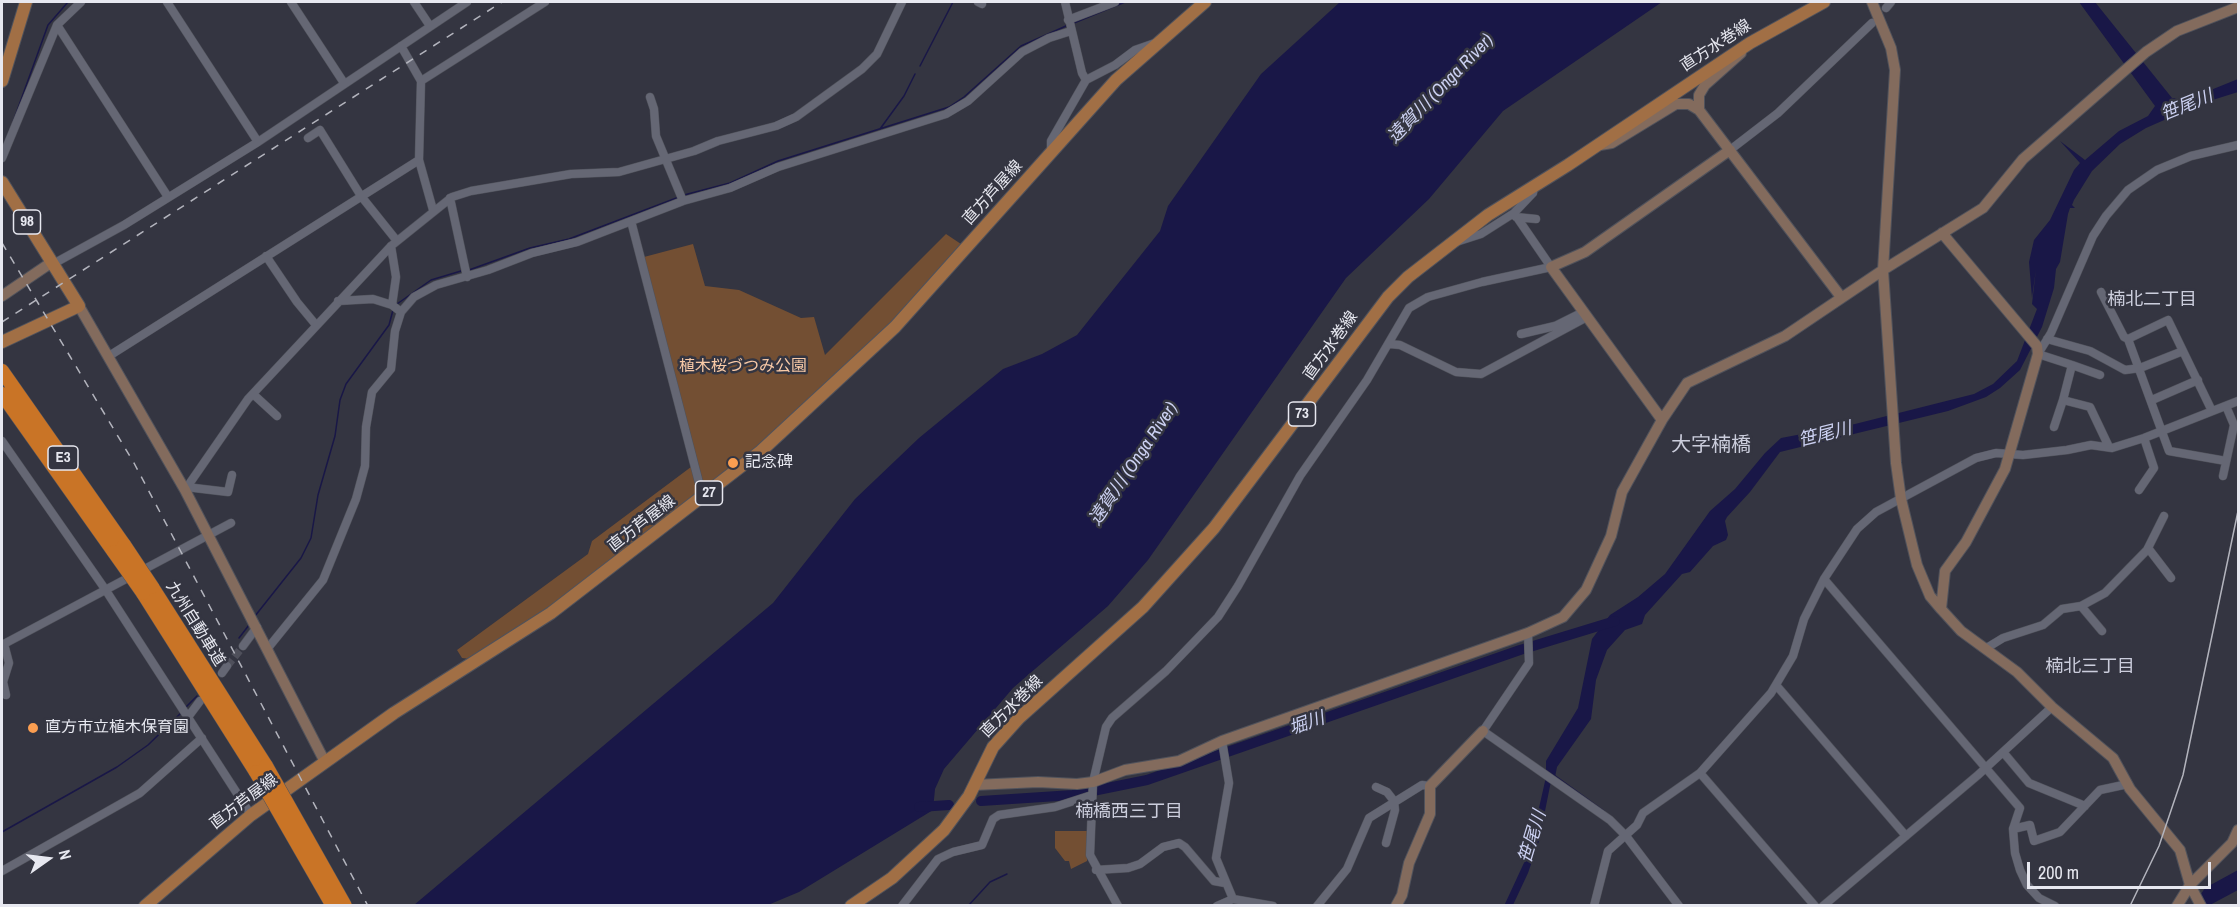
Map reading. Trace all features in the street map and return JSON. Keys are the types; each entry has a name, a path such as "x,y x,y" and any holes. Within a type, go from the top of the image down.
{"highway":[{"name":"九州自動車道","path":"2,371 148,590 345,906"},
{"name":"九州自動車道","path":"2,394 119,548"},
{"name":"九州自動車道","path":"261,769 333,906"}],"main road":[{"path":"2,81 26,2"},
{"name":"直方芦屋線","path":"145,906 252,815 394,713 551,613 703,498 781,433 895,327 1116,80 1205,2"},
{"name":"直方水巻線","path":"850,906 916,858 955,818 993,747 1019,718 1143,607 1214,528 1388,297 1452,241 1750,42 1824,2"},
{"name":"98","path":"2,182 79,306"},
{"path":"2,342 79,306"}],"street":[{"path":"2,158 57,25 81,2"},
{"path":"167,2 258,142"},
{"path":"291,2 344,83"},
{"path":"414,2 430,26"},
{"path":"2,296 52,263 124,225 258,142 467,2"},
{"path":"421,81 545,2"},
{"path":"186,489 253,394 394,244 450,198 471,191 572,174 619,172 776,126 810,108 878,54 902,2"},
{"path":"1065,2 1082,74 1086,80"},
{"path":"1068,20 1115,2"},
{"path":"1872,2 1891,48 1895,70 1883,274 1890,404 1900,496 1917,565 1930,596 1961,632 2018,672 2052,706 2113,758 2149,814 2180,850 2192,890 2201,906"},
{"path":"902,906 938,859 982,844 993,819 999,814 1055,807 1125,770 1179,761 1222,742 1528,635 1563,617 1586,590 1611,536 1622,492 1662,420 1687,383 1785,336 1841,297 1946,238 1983,208 2023,159 2146,52 2177,31 2238,7"},
{"path":"1118,906 1096,870 1090,855 1092,789 1106,727 1112,718 1166,671 1218,617 1300,476 1390,344 1390,336 1409,308 1417,302 1482,282 1551,267 1585,252 1730,150 1778,113 1872,23"},
{"path":"57,25 168,197"},
{"path":"268,648 324,580 353,511 365,466 366,426 372,392 391,369 395,332 401,312 423,291 631,221 683,201 730,188 778,167 946,114 968,101 1022,52 1071,30"},
{"path":"1700,110 1699,96 1705,85 1750,42"},
{"path":"1051,153 1051,141 1086,80 1115,65 1136,50 1156,43"},
{"path":"401,46 421,81 419,160 433,210"},
{"path":"650,97 654,109 656,136 683,201"},
{"path":"1597,146 1612,143 1676,104 1689,104 1700,110 1841,297"},
{"path":"308,138 320,130 394,244 396,277 392,305"},
{"path":"1941,609 1945,571 1971,532 2005,469 2037,350 2047,339 2093,236 2128,190 2157,170 2192,156 2238,145"},
{"path":"109,356 419,160"},
{"path":"1452,241 1458,243 1481,234 1515,215 1533,193 1535,186"},
{"path":"450,198 467,277"},
{"path":"1515,215 1662,420"},
{"path":"1515,215 1536,219"},
{"path":"631,221 703,498"},
{"path":"1946,238 2037,350 2100,375"},
{"path":"266,256 297,302 316,325"},
{"path":"2101,292 2124,338 2128,339 2169,451 2226,461"},
{"path":"338,302 373,299 392,305 401,312"},
{"path":"79,306 186,489 325,762"},
{"path":"1521,334 1555,326 1585,315"},
{"path":"1390,344 1400,345 1456,372 1481,374 1585,315"},
{"path":"2128,339 2168,320 2212,411"},
{"path":"2047,339 2090,351 2125,370 2140,368 2183,351"},
{"path":"2054,427 2072,365"},
{"path":"2152,400 2198,380"},
{"path":"253,394 277,416"},
{"path":"2063,400 2090,407 2109,447"},
{"path":"1594,906 1608,851 1626,836 1643,813 1700,773 1736,736 1776,685 1793,656 1804,619 1824,579 1857,529 1875,512 1900,496 1976,458 1996,453 2067,450 2091,445 2109,447 2144,438 2238,401"},
{"path":"2223,476 2234,425 2226,406"},
{"path":"2139,490 2154,468 2144,438"},
{"path":"2,441 105,589 252,815"},
{"path":"186,489 228,492 231,475"},
{"path":"1985,649 2003,638 2043,625 2062,609 2081,606 2105,594 2148,548 2164,516"},
{"path":"6,695 3,682 9,663 3,645 231,523"},
{"path":"2148,548 2171,578"},
{"path":"1824,579 2020,808 2013,829 2015,853 2027,885 2039,898 2055,906"},
{"path":"2081,606 2102,631"},
{"path":"243,646 255,622"},
{"path":"1396,906 1402,895 1409,862 1430,814 1430,786 1483,731 1529,663 1531,653 1528,635"},
{"path":"1776,685 1906,836"},
{"path":"187,716 200,701"},
{"path":"1823,906 1986,767 2052,706"},
{"path":"1483,731 1595,807 1626,836 1679,906"},
{"path":"2,871 140,793 202,738"},
{"path":"1222,742 1229,783 1216,858 1233,899"},
{"path":"2003,752 2029,783 2085,806"},
{"path":"1700,773 1815,906"},
{"path":"2013,829 2030,825 2034,841 2060,832 2100,790 2128,784"},
{"path":"974,785 1092,789"},
{"path":"1317,906 1347,869 1369,818 1422,785 1430,786"},
{"path":"1376,788 1387,792 1394,801 1395,810 1386,843"},
{"path":"2177,906 2235,842 2238,830"},
{"path":"1096,870 1128,868 1140,864 1162,847 1179,843 1214,882 1225,883"},
{"path":"1217,906 1233,899 1273,906"}],"green space":[{"name":"植木桜づつみ公園","path":"946,234 964,246 895,322 781,429 708,487 704,486 644,257 693,244 705,286 739,290 801,318 814,317 825,355"},
{"path":"691,467 698,494 579,584 576,590 470,659 462,658 457,650 588,554 592,541"},
{"path":"1055,831 1088,831 1087,861 1071,869 1069,861 1065,861 1055,848"}],"water":[{"name":"遠賀川 (Onga River)","path":"1340,2 1662,2 1503,111 1429,199 1346,278 1148,560 1108,606 1013,688 944,769 935,789 933,810 799,892 768,905 414,905 773,603 855,499 919,438 1003,369 1042,354 1077,335 1160,231 1168,206 1261,74"},
{"name":"笹尾川","path":"2079,2 2095,2 2172,98 2186,100 2238,79 2238,92 2203,103 2146,128 2120,144 2092,171 2074,200 2072,205 2075,208 2070,208 2068,214 2060,262 2056,269 2054,288 2042,327 2020,370 2000,388 1986,397 1948,411 1780,452 1750,492 1727,517 1725,521 1728,535 1726,540 1713,546 1690,572 1682,574 1645,615 1642,624 1625,630 1607,650 1596,680 1591,719 1557,767 1555,777 1551,781 1539,841 1528,873 1513,905 1504,906 1529,852 1546,777 1546,761 1578,708 1592,639 1610,615 1638,597 1665,574 1710,511 1735,489 1765,453 1781,438 1855,424 1974,394 1993,384 2017,361 2037,309 2032,304 2036,269 2032,298 2029,262 2034,240 2050,220 2074,170 2080,163 2060,141 2085,160 2119,131 2148,116 2155,106"},
{"path":"2238,870 2238,890 2210,905 2193,906 2205,888"}],"waterway":[{"path":"13,122 48,25 68,2"},
{"path":"920,66 953,2"},
{"path":"1074,23 1125,2"},
{"path":"684,195 730,183 778,161 949,107 964,97 1021,46 1066,26"},
{"path":"880,129 904,96 915,74"},
{"path":"469,270 530,248 569,239 679,197"},
{"path":"397,304 431,280 461,271"},
{"path":"255,616 301,558 311,538 318,495 335,436 340,400 346,384 389,325 393,310"},
{"name":"堀川","path":"981,801 1073,795 1147,780 1520,650 1615,621"},
{"path":"239,638 249,625"},
{"path":"218,667 224,659"},
{"path":"185,708 197,696"},
{"path":"2,832 117,767 148,745 182,712"},
{"path":"1554,775 1604,811"},
{"name":"堀川","path":"919,807 949,805"},
{"path":"968,906 990,882 1007,874"}],"tunnel":[{"path":"227,666 243,646"}],"tram line":[{"path":"2130,906 2159,846 2183,775 2238,511"}],"railway":[{"path":"2,322 502,2"},
{"path":"2,243 134,463 368,906"}],"place":[{"name":"記念碑","path":"733,463"},
{"name":"直方市立植木保育園","path":"33,728"}],"district":[{"name":"楠北二丁目","path":"2152,300"},
{"name":"大字楠橋","path":"1711,446"},
{"name":"楠北三丁目","path":"2090,667"},
{"name":"楠橋西三丁目","path":"1129,812"}]}
